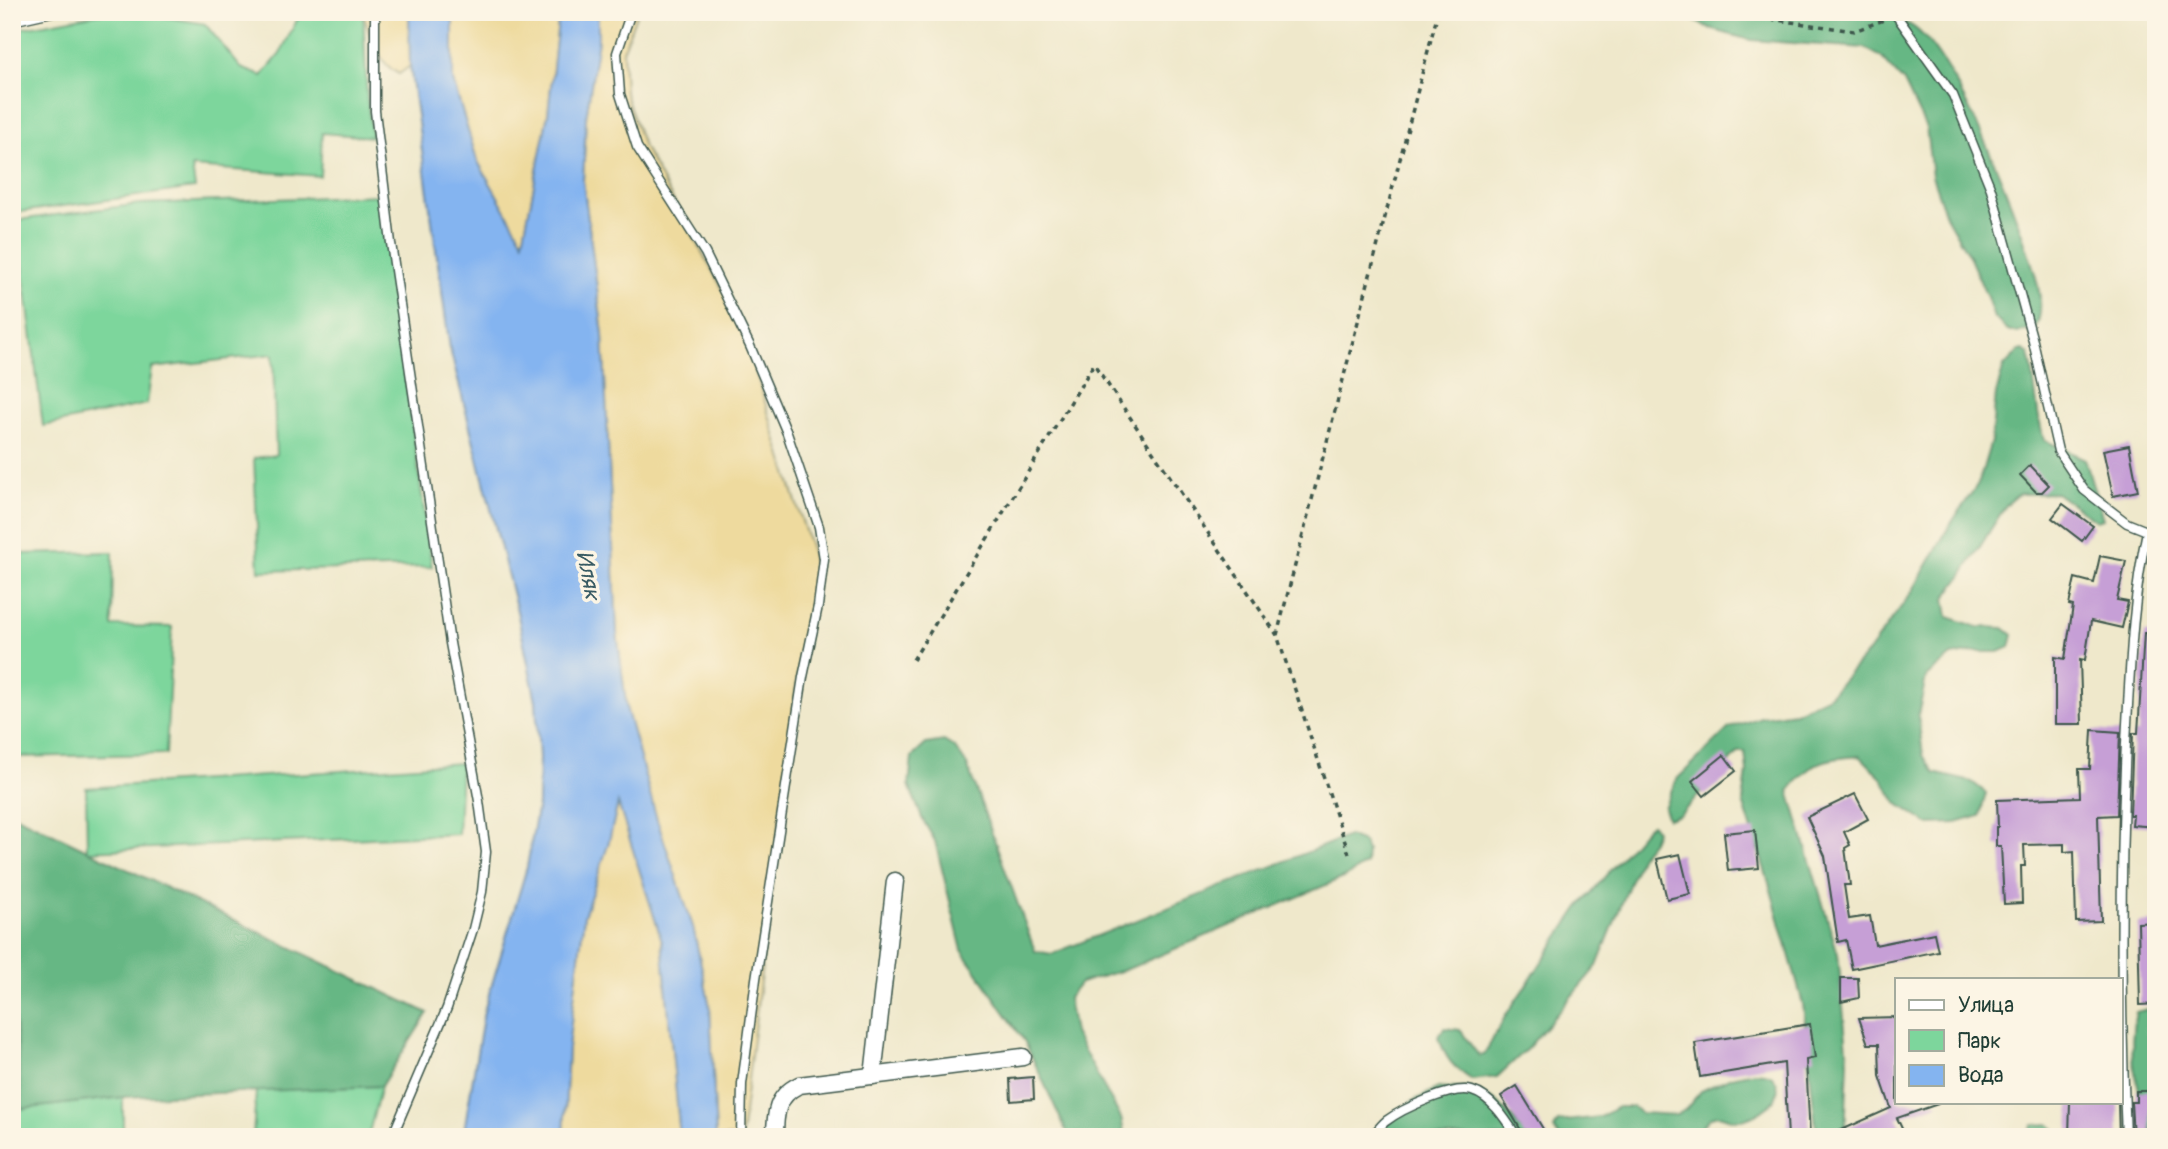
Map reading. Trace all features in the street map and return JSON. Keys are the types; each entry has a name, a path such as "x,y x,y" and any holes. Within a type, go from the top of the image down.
{"street":[{"path":"873,1076 895,881"},
{"path":"775,1137 775,1112 786,1092 799,1085 1023,1056"}],"lane":[{"path":"12,21 52,12"},
{"path":"375,12 375,111 391,243 448,631 486,852 482,892 473,929 447,1007 392,1137"},
{"path":"631,12 617,53 620,94 637,147 705,253 750,346 787,433 819,527 824,559 756,979 742,1084 741,1137"},
{"path":"1896,15 1953,95 1991,189 2033,341 2058,451 2084,490 2127,523 2152,531 2137,581 2123,822 2121,978"},
{"path":"2122,1039 2126,1137"},
{"path":"1371,1137 1386,1121 1421,1103 1450,1091 1471,1090 1490,1102 1517,1137"}],"path":[{"path":"1277,635 1438,12"},
{"path":"1721,12 1854,31 1896,15"},
{"path":"914,660 1094,364 1277,635 1349,854"}],"green space":[{"path":"109,12 136,12 205,24 241,68 262,76 280,54 301,12 363,12 367,97 372,137 322,133 320,176 192,167 195,188 12,213 12,30"},
{"path":"1678,12 1866,14 1906,23 1924,37 1944,64 1965,101 2004,185 2038,286 2040,307 2036,327 2017,333 2008,330 1994,318 1969,256 1946,216 1932,176 1926,128 1904,82 1881,57 1865,48 1750,40 1710,29"},
{"path":"380,195 432,567 259,571 254,458 276,455 273,354 152,368 147,404 43,426 17,220 140,204"},
{"path":"2023,350 2029,354 2044,440 2085,459 2103,519 2096,521 2056,493 2019,494 2006,505 1945,598 1948,617 1978,627 2004,628 2013,635 2010,647 1999,652 1951,656 1926,677 1918,716 1923,755 1934,773 1972,782 1986,793 1980,816 1956,823 1928,824 1897,803 1881,777 1860,756 1819,763 1804,773 1789,791 1838,954 1848,1061 1845,1137 1817,1137 1803,1004 1743,802 1747,772 1745,752 1739,752 1680,815 1668,819 1664,808 1676,780 1729,728 1761,717 1795,712 1829,696 1868,652 1912,592 1950,525 1979,482 1991,441 1996,394 2004,366"},
{"path":"113,552 112,626 172,627 166,754 12,757 12,601 17,554"},
{"path":"944,741 955,748 967,765 1035,951 1052,954 1348,836 1363,842 1367,851 1366,864 1345,877 1130,968 1080,983 1068,998 1074,1033 1121,1118 1125,1137 1069,1137 1025,1042 962,950 935,841 922,818 909,785 912,757 926,744"},
{"path":"461,763 458,834 87,851 86,788"},
{"path":"12,814 428,1013 381,1086 123,1097 22,1109 12,984"},
{"path":"1652,824 1656,831 1641,855 1597,966 1528,1048 1497,1077 1472,1080 1465,1075 1444,1051 1439,1037 1444,1028 1460,1030 1478,1055 1484,1055 1506,1015 1579,907"},
{"path":"12,984 22,1109 123,1097 123,1137 12,1137"},
{"path":"2147,1009 2156,1013 2156,1137 2153,1137 2143,1106 2133,1060 2136,1012"},
{"path":"1754,1072 1765,1073 1774,1078 1777,1093 1774,1100 1761,1112 1745,1119 1735,1120 1719,1115 1712,1117 1693,1137 1559,1137 1554,1129 1558,1122 1600,1117 1618,1107 1633,1107 1641,1113 1677,1115 1686,1109 1701,1091 1731,1077"},
{"path":"381,1086 368,1137 253,1137 256,1091"},
{"path":"1438,1088 1471,1088 1499,1103 1528,1137 1374,1137 1411,1102"},
{"path":"2050,1124 2060,1137 2027,1137 2033,1125"}],"sand":[{"path":"363,12 409,12 410,66 399,74 380,56"},
{"path":"453,12 559,12 548,114 523,242 477,160 453,81"},
{"path":"598,12 637,12 623,51 625,93 643,146 739,319 812,553 816,590 801,647 741,1137 716,1137 710,1007 693,927 657,820 627,711 617,633 603,334 583,181 586,118 598,40"},
{"path":"618,802 662,941 680,1137 564,1137 568,1048 584,916 608,845"}],"water":[{"name":"Иляк","path":"409,12 453,12 453,81 477,160 523,241 548,114 559,12 598,12 598,40 586,118 583,181 603,334 617,633 627,711 657,820 693,927 710,1007 716,1137 680,1137 662,941 618,803 608,845 584,916 568,1048 564,1137 463,1137 484,1011 527,867 538,804 539,758 536,701 517,611 450,349 410,66"}],"building":[{"path":"2129,445 2138,491 2113,496 2103,450"},
{"path":"2030,465 2049,485 2042,492 2036,492 2020,475"},
{"path":"2063,504 2093,526 2082,541 2052,518"},
{"path":"2100,556 2126,561 2117,600 2128,602 2122,628 2091,621 2085,660 2080,659 2082,724 2055,724 2055,657 2065,659 2073,606 2069,605 2075,578 2094,583"},
{"path":"2144,633 2156,633 2156,827 2132,825 2133,815 2130,815 2133,733 2138,733"},
{"path":"2092,730 2120,732 2117,815 2098,816 2101,921 2076,922 2074,851 2064,852 2064,844 2024,845 2025,866 2021,866 2022,903 2004,904 2001,846 1996,846 1997,800 2080,797 2079,769 2090,769"},
{"path":"1724,755 1736,771 1704,796 1692,781"},
{"path":"1855,794 1868,819 1844,832 1850,845 1845,848 1850,885 1844,885 1849,919 1870,916 1875,945 1934,933 1938,951 1852,969 1846,940 1838,942 1825,856 1807,817"},
{"path":"1755,830 1759,868 1728,871 1724,833"},
{"path":"1680,854 1690,894 1667,899 1657,859"},
{"path":"2156,922 2156,1004 2140,1005 2138,923"},
{"path":"1841,978 1858,978 1859,998 1841,1002"},
{"path":"1895,1017 1895,1104 1938,1104 1897,1118 1906,1137 1826,1137 1891,1108 1880,1076 1879,1044 1868,1044 1859,1018"},
{"path":"1810,1024 1815,1058 1806,1060 1810,1137 1788,1137 1784,1063 1700,1077 1695,1043"},
{"path":"1033,1077 1034,1099 1011,1101 1010,1079"},
{"path":"1517,1086 1548,1137 1525,1137 1501,1096"},
{"path":"2136,1091 2150,1091 2150,1137 2133,1137 2131,1102 2136,1102"},
{"path":"2070,1104 2118,1104 2119,1137 2069,1137"}]}
